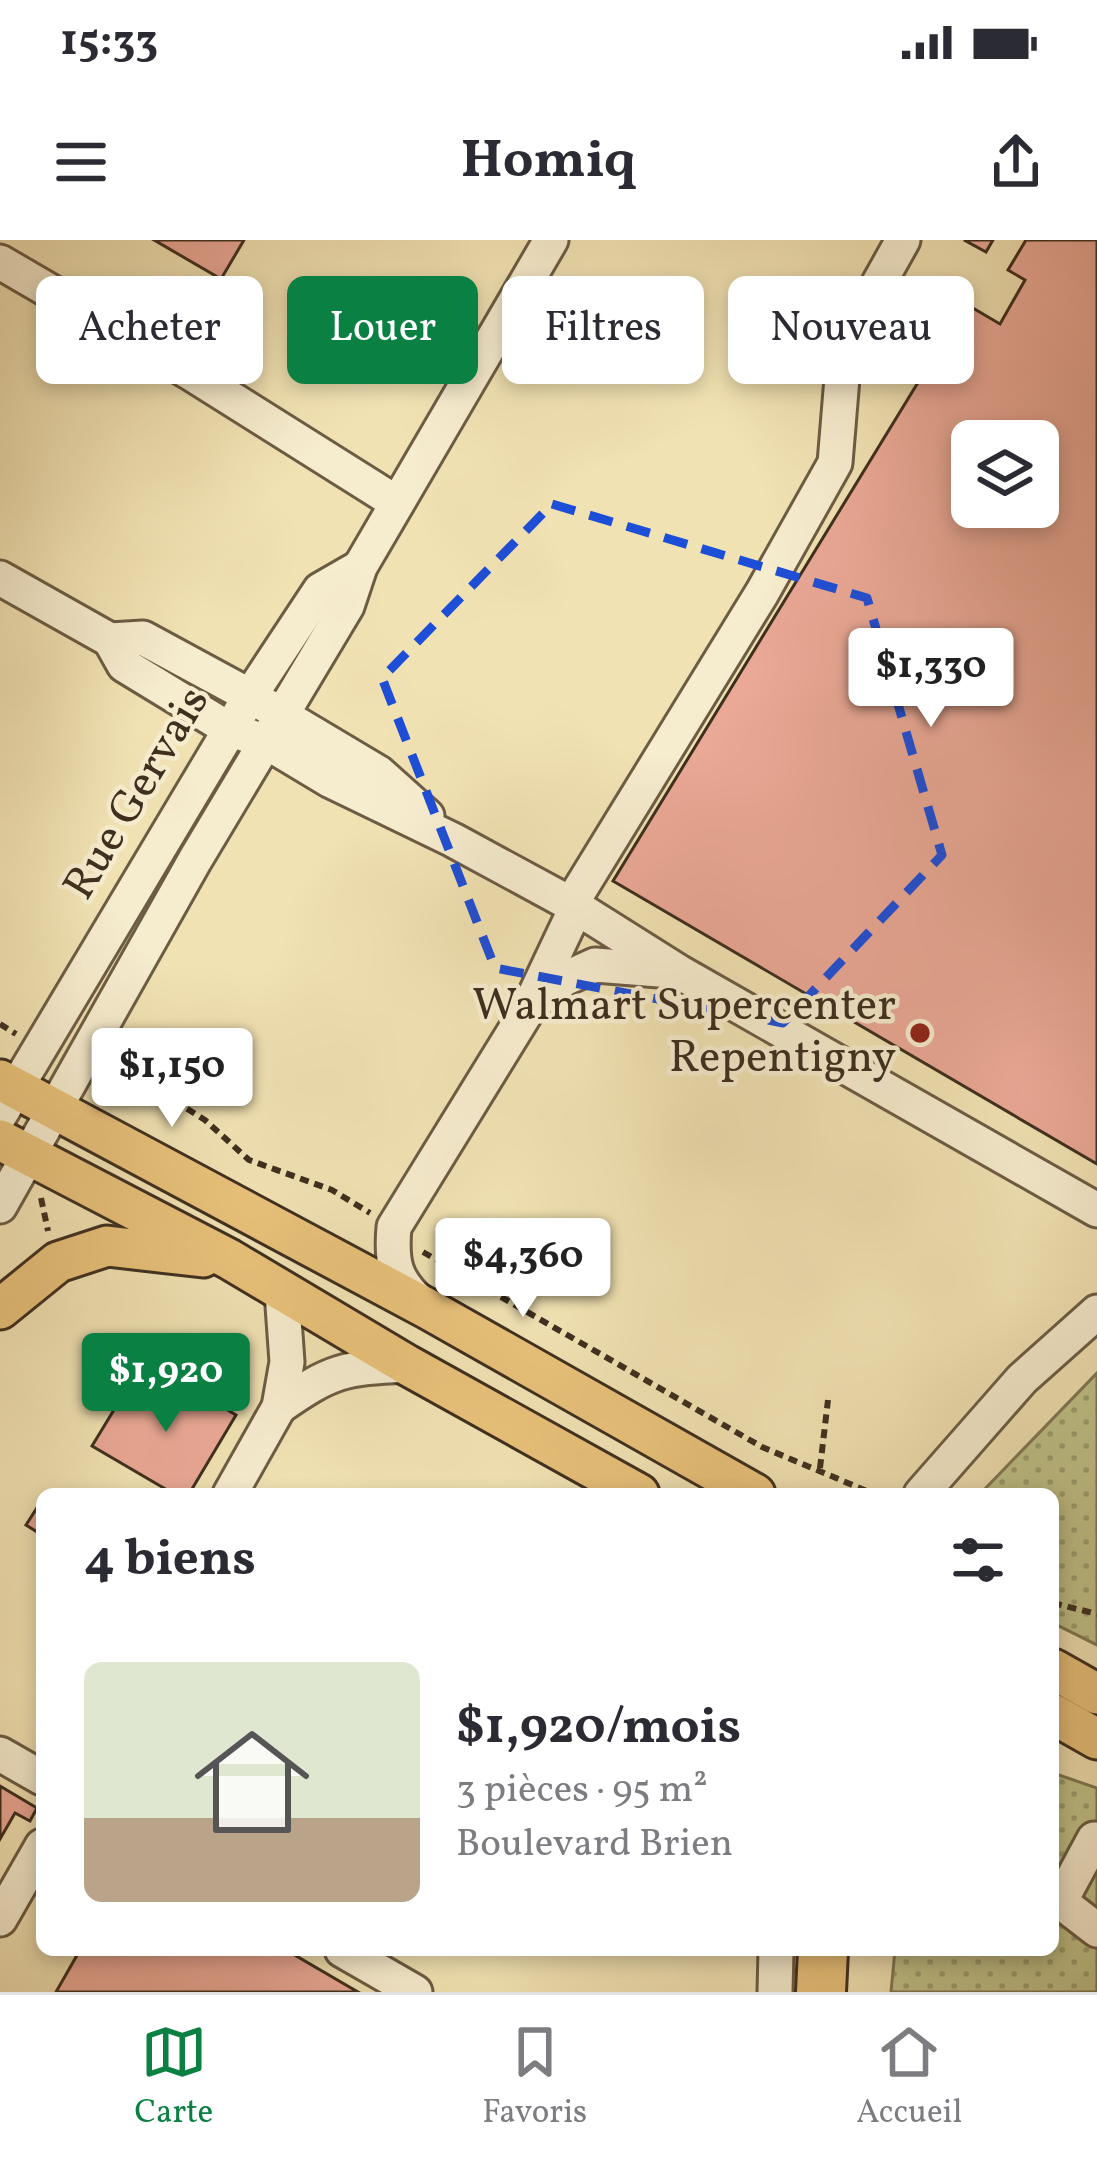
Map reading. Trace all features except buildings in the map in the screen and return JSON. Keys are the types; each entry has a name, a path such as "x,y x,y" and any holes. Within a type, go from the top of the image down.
{"highway":[{"path":"821,1992 823,1956"}],"main road":[{"path":"5,1094 56,1108 251,1218 428,1309 744,1488"},
{"path":"14,1148 229,1259 629,1488"},
{"path":"0,1309 58,1262 107,1246 229,1259"},
{"path":"1059,1672 1097,1694"},
{"path":"1059,1717 1097,1739"}],"street":[{"name":"Rue Gervais","path":"0,1206 14,1148 56,1108 347,606 360,567 551,240"},
{"path":"428,1309 401,1286 391,1257 394,1227 530,1006 573,906 836,463 843,366 861,315 903,240"},
{"path":"0,262 192,374 397,503"},
{"name":"Rue Gervais","path":"5,1094 320,590 360,567"},
{"path":"0,578 110,640 124,665 229,729 274,729"},
{"path":"110,640 142,638 250,696 274,729 331,782 453,840 573,906 679,972 1097,1210"},
{"path":"530,1006 564,979 595,965 679,972"},
{"path":"233,1488 280,1407 286,1362 282,1292"},
{"path":"926,1488 1022,1378 1097,1312"},
{"path":"280,1407 323,1376 348,1368 407,1365"},
{"path":"0,1754 36,1775"},
{"path":"1059,1894 1094,1839"},
{"path":"0,1919 36,1856"},
{"path":"1059,1901 1097,1930"},
{"path":"352,1956 415,1992"},
{"path":"775,1992 776,1956"}],"path":[{"path":"115,1087 182,1105 250,1160 332,1190 380,1218"},
{"path":"49,1234 40,1198 50,1190"},
{"path":"415,1242 431,1259 739,1434 862,1488"},
{"path":"820,1468 828,1400"},
{"path":"1059,1605 1097,1614"}],"highlighted area":[{"path":"552,504 867,598 942,855 783,1023 495,968 382,678"}],"green space":[{"path":"1097,1373 1097,1645 1059,1626 1059,1488 986,1488"},
{"path":"1059,1775 1097,1788 1097,1992 891,1992 894,1956 1059,1956"}],"place":[{"name":"Walmart Supercenter Repentigny","path":"920,1033"}]}
